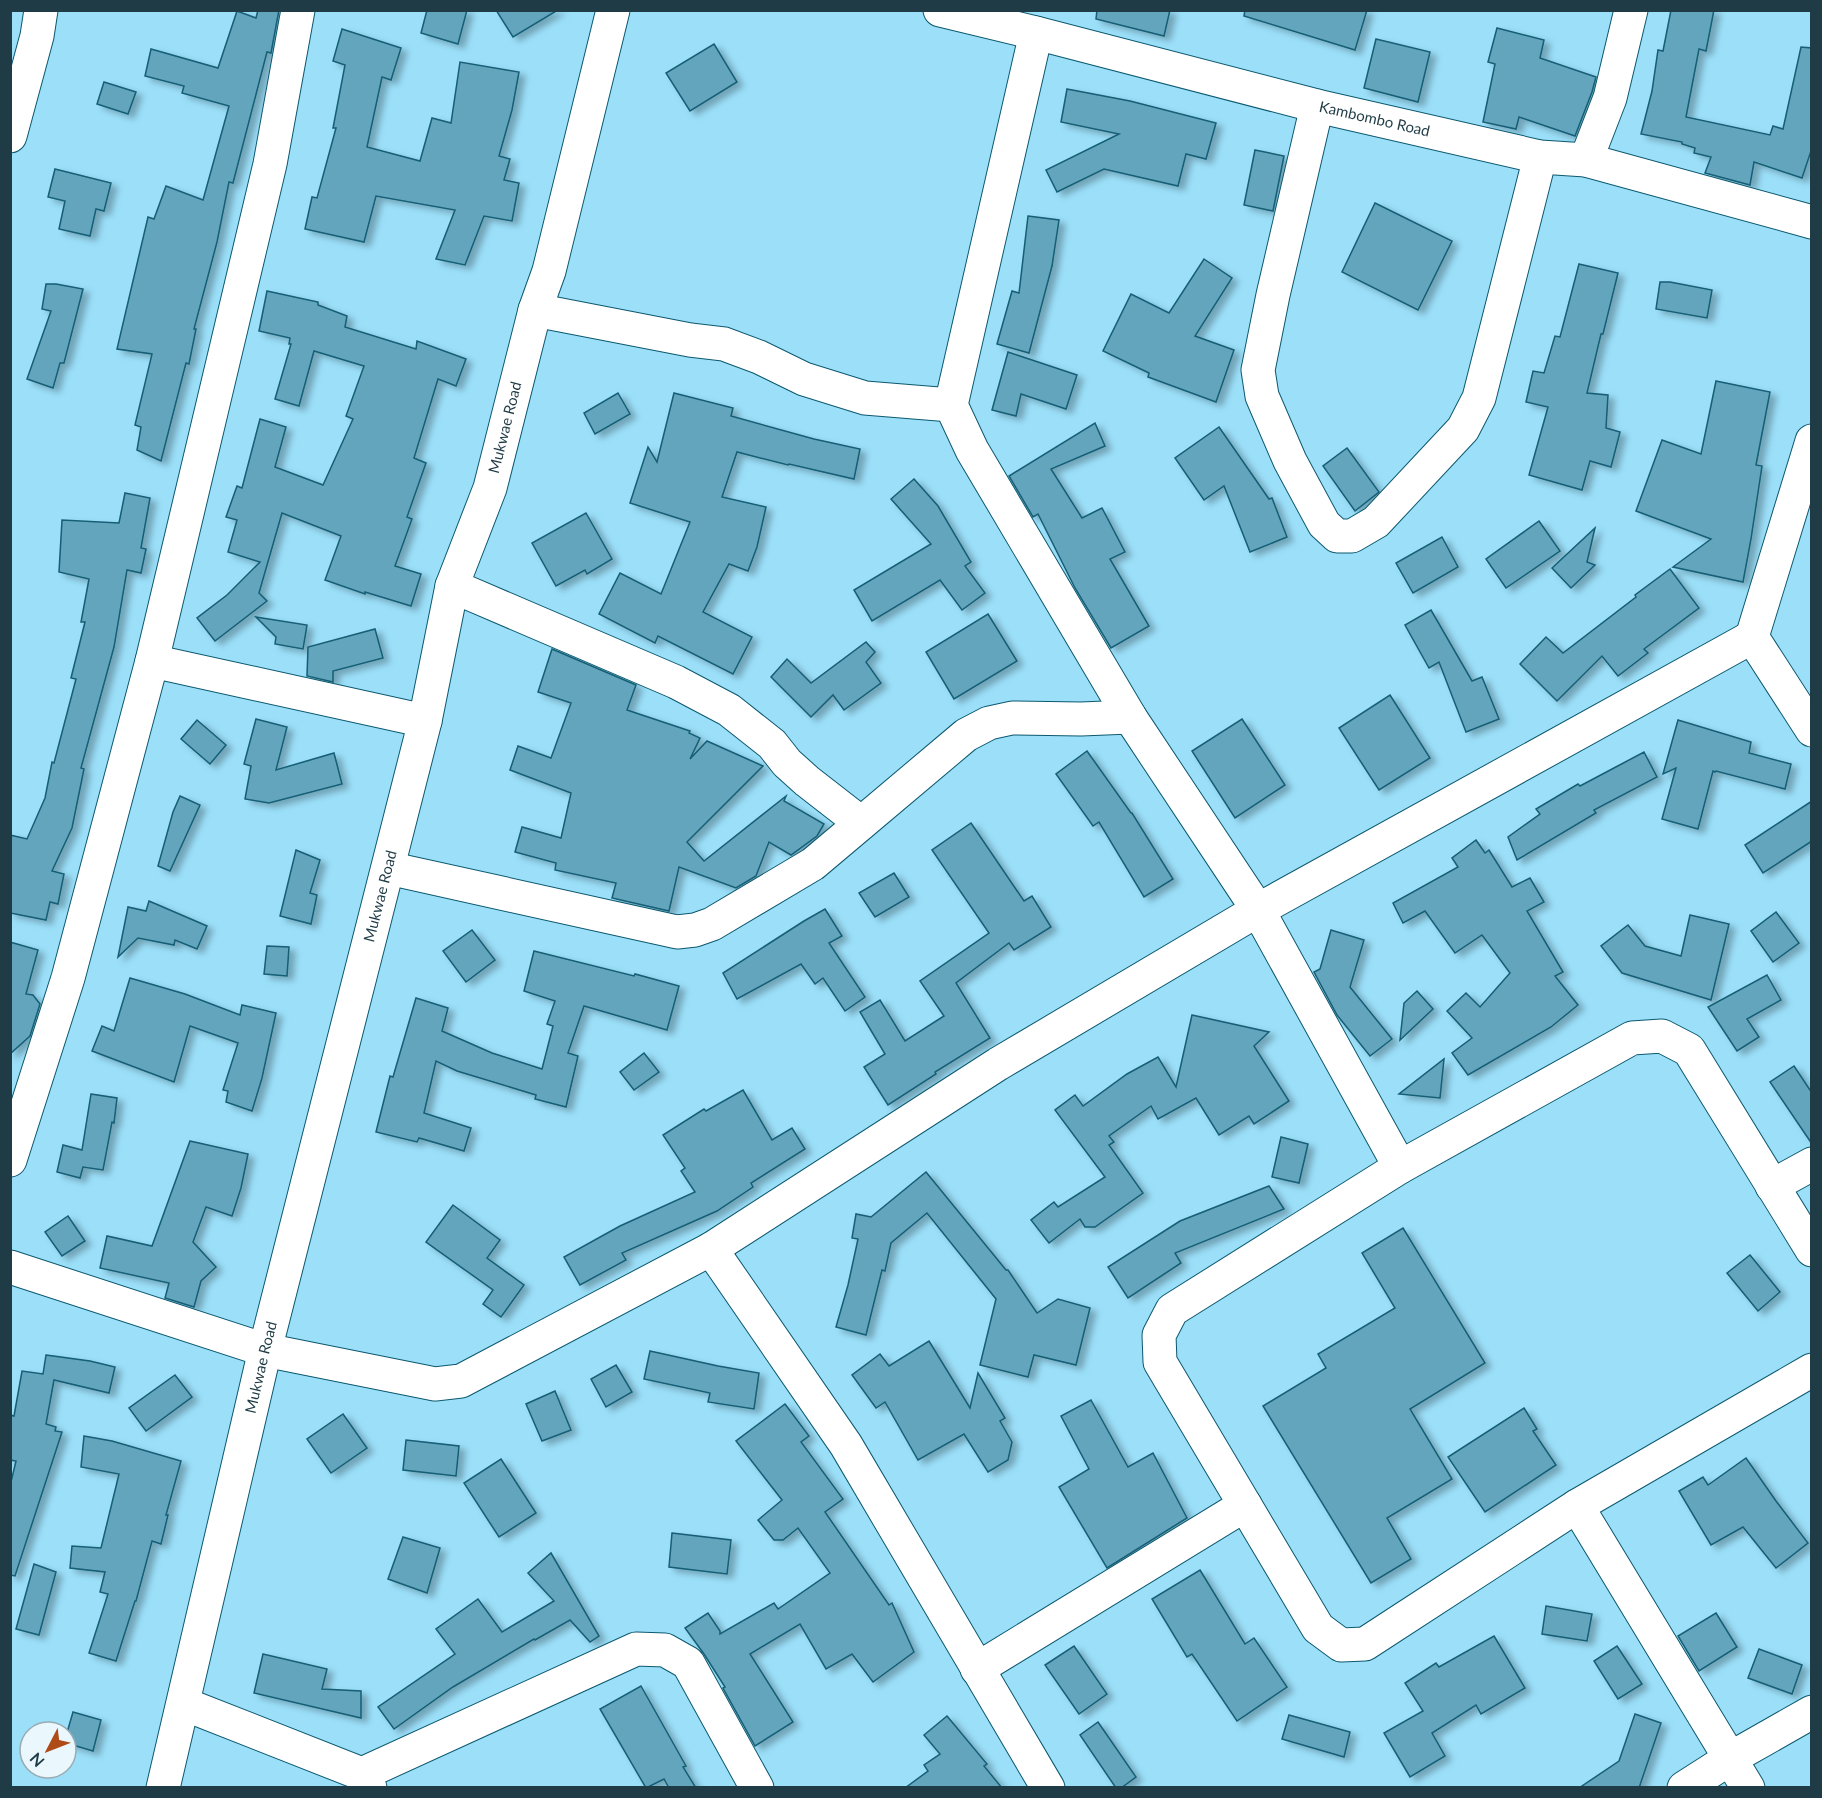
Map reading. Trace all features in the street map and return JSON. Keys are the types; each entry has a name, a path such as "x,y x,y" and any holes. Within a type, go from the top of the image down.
{"street":[{"path":"10,1160 68,978 152,661 270,164 297,10"},
{"name":"Mukwae Road","path":"163,1788 265,1350 425,721 452,586 490,488 536,310 549,271 614,10"},
{"name":"Kambombo Road","path":"940,10 1317,106 1540,157 1586,160 1812,222"},
{"path":"1586,160 1611,98 1631,10"},
{"path":"10,57 39,23"},
{"path":"10,136 39,23"},
{"path":"1036,33 951,405 972,450 1131,717 1258,910 1400,1167"},
{"path":"1317,106 1258,370 1262,396 1290,461 1324,524 1337,536 1352,536 1376,522 1463,429 1479,398 1540,157"},
{"path":"536,310 690,340 724,344 759,357 804,379 865,398 951,405"},
{"path":"10,1267 265,1350 435,1384 461,1381 711,1249 998,1064 1258,910 1752,637 1812,441"},
{"path":"452,586 676,682 729,710 772,744 787,763 807,781 861,824"},
{"path":"1752,637 1812,730"},
{"path":"152,661 425,721"},
{"path":"388,868 677,932 695,930 712,924 813,864 966,735 989,723 1012,718 1131,717"},
{"path":"1812,1250 1689,1050 1662,1036 1632,1038 1400,1167 1172,1310 1159,1335 1160,1362 1318,1628 1341,1645 1365,1644 1577,1506 1812,1370"},
{"path":"1772,1186 1812,1164"},
{"path":"711,1249 846,1445 1048,1788"},
{"path":"977,1669 1245,1505"},
{"path":"1577,1506 1748,1788"},
{"path":"184,1704 366,1781 636,1649 665,1650 688,1663 757,1788"},
{"path":"1684,1788 1731,1758 1812,1712"}],"building":[{"path":"258,10 279,10 271,53 267,52 233,183 229,182 217,242 194,329 196,329 189,364 186,363 161,461 137,450 141,427 135,425 152,354 117,349 148,217 154,219 166,186 203,200 229,106 182,93 184,86 145,76 151,49 218,68 237,11 256,18"},
{"path":"427,10 467,10 458,44 421,33"},
{"path":"496,10 558,10 513,37"},
{"path":"1097,10 1170,10 1164,36 1096,19"},
{"path":"1245,10 1367,10 1355,50 1244,16"},
{"path":"1671,10 1714,10 1706,51 1699,49 1686,117 1770,135 1773,126 1783,129 1801,47 1812,48 1812,148 1802,178 1754,162 1750,185 1705,173 1711,157 1694,153 1695,148 1682,144 1682,142 1641,134 1652,91 1658,50 1663,51"},
{"path":"1497,28 1544,40 1540,58 1596,77 1575,136 1519,117 1516,129 1483,122 1495,64 1488,62"},
{"path":"342,29 401,48 391,80 382,77 367,147 420,161 432,118 451,123 460,62 519,72 512,110 499,156 510,159 504,180 519,183 512,221 484,216 465,265 436,259 455,210 376,196 364,242 305,229 312,197 317,198 336,128 333,128 345,65 333,61"},
{"path":"1376,39 1430,52 1418,102 1364,88"},
{"path":"714,44 737,82 690,111 666,73"},
{"path":"104,82 136,92 128,114 97,104"},
{"path":"1067,89 1130,101 1216,123 1206,159 1186,154 1178,186 1104,169 1057,192 1046,170 1119,134 1061,122"},
{"path":"1255,150 1284,156 1273,211 1244,205"},
{"path":"55,169 111,183 104,211 96,209 90,236 59,229 65,201 48,197"},
{"path":"1375,203 1452,241 1418,310 1342,272"},
{"path":"1028,216 1059,220 1052,266 1029,353 997,344 1012,291 1019,293"},
{"path":"1204,259 1232,278 1195,336 1234,350 1216,402 1148,377 1149,373 1103,351 1131,294 1169,313"},
{"path":"1579,264 1618,273 1587,393 1608,395 1606,428 1620,432 1611,467 1590,461 1582,490 1529,475 1548,407 1526,402 1533,371 1544,373 1555,336 1560,337"},
{"path":"1660,282 1712,290 1707,318 1656,309"},
{"path":"46,284 83,289 64,363 60,363 53,388 27,379 51,311 42,309"},
{"path":"267,291 318,302 318,305 347,316 345,327 416,349 417,341 466,359 456,386 438,379 414,458 426,463 407,517 412,519 395,566 421,574 411,606 365,592 365,594 325,580 341,536 282,513 259,593 267,601 215,641 197,618 227,595 260,562 228,552 237,520 226,517 237,486 242,488 260,419 286,427 275,467 323,485 353,419 346,416 364,366 314,351 299,406 275,399 291,344 289,344 290,338 259,331"},
{"path":"1008,352 1077,375 1066,409 1021,394 1016,416 992,410"},
{"path":"1716,381 1770,392 1756,465 1762,466 1743,582 1673,567 1711,539 1636,511 1662,440 1701,454"},
{"path":"618,393 630,414 595,434 584,413"},
{"path":"674,393 733,408 731,416 860,449 854,479 737,452 722,497 766,507 757,547 748,571 729,564 703,612 752,637 733,674 658,636 655,643 599,614 620,573 661,594 690,522 630,503 648,447 657,462"},
{"path":"1095,423 1105,446 1051,469 1082,518 1102,508 1125,552 1110,559 1149,626 1111,648 1075,588 1038,514 1033,517 1009,476"},
{"path":"1219,427 1269,499 1272,498 1287,537 1250,552 1224,486 1204,500 1175,458"},
{"path":"1347,448 1379,492 1355,511 1323,466"},
{"path":"914,479 938,506 971,562 965,566 985,593 962,610 940,580 872,621 854,590 931,544 891,499"},
{"path":"125,493 150,498 141,548 146,549 141,573 127,570 114,647 81,768 84,769 72,828 52,871 64,874 58,904 50,902 46,920 10,913 10,835 27,839 45,798 52,762 54,763 76,679 71,678 85,622 81,622 89,579 59,572 62,520 119,523"},
{"path":"586,513 612,559 587,574 585,570 556,586 532,543"},
{"path":"1539,521 1560,551 1506,588 1486,559"},
{"path":"1595,528 1587,562 1595,565 1571,588 1552,568"},
{"path":"1442,537 1458,567 1413,593 1396,563"},
{"path":"1670,569 1699,608 1644,649 1648,653 1618,676 1602,656 1557,701 1520,664 1546,637 1563,653"},
{"path":"1431,610 1472,681 1482,677 1499,719 1466,732 1439,662 1429,668 1405,625"},
{"path":"988,614 1017,661 954,699 926,652"},
{"path":"256,617 307,625 303,649 275,644 276,637"},
{"path":"375,629 383,658 333,671 333,682 307,676 308,647"},
{"path":"866,642 875,652 866,662 881,683 844,710 833,695 811,717 771,677 787,659 811,683"},
{"path":"552,649 636,685 627,710 690,731 689,733 700,738 690,759 707,741 763,766 687,842 704,861 786,796 784,801 824,824 817,836 791,855 769,842 756,876 736,888 679,867 669,911 612,898 616,883 555,870 556,863 515,852 522,827 561,838 571,793 510,770 518,746 551,758 571,703 538,692"},
{"path":"1390,695 1430,758 1379,790 1339,728"},
{"path":"256,719 287,727 276,770 334,753 342,784 269,803 245,799 251,766 244,764"},
{"path":"1242,719 1285,785 1235,818 1192,751"},
{"path":"197,720 226,745 210,764 181,739"},
{"path":"1678,720 1751,742 1749,753 1791,764 1785,789 1713,771 1698,829 1662,819 1676,768 1663,774"},
{"path":"1087,751 1132,813 1173,879 1144,897 1099,822 1093,826 1056,774"},
{"path":"1644,752 1657,777 1594,810 1596,813 1517,860 1508,837 1540,814 1536,809 1578,784 1580,786"},
{"path":"180,796 200,805 170,871 158,866 173,812"},
{"path":"1812,801 1812,841 1763,873 1745,845"},
{"path":"971,823 1024,901 1032,896 1051,927 1014,950 1009,943 956,983 990,1038 888,1105 864,1067 885,1054 860,1012 880,1000 905,1041 944,1016 920,981 989,933 932,850"},
{"path":"1476,840 1485,853 1489,850 1512,887 1530,878 1544,902 1527,911 1563,972 1555,976 1578,1005 1551,1027 1468,1075 1452,1053 1472,1038 1447,1011 1466,993 1480,1007 1510,973 1482,935 1455,953 1425,911 1403,923 1393,903 1458,867 1452,858"},
{"path":"296,850 320,860 310,893 317,895 311,924 280,916"},
{"path":"894,873 909,897 875,917 859,893"},
{"path":"149,901 207,926 197,949 175,940 174,945 138,938 118,957 128,907 146,911"},
{"path":"825,909 842,936 829,943 865,997 845,1011 823,978 815,984 801,964 737,999 723,973"},
{"path":"1776,912 1799,943 1773,962 1751,931"},
{"path":"1690,915 1729,924 1711,1000 1622,973 1601,946 1628,925 1645,946 1681,956"},
{"path":"472,930 495,960 466,982 443,951"},
{"path":"1331,930 1364,940 1350,987 1392,1039 1370,1056 1337,1015 1314,972 1320,969"},
{"path":"10,942 38,950 26,994 33,995 40,1004 30,1036 10,1054"},
{"path":"267,946 289,947 287,976 264,974"},
{"path":"534,951 679,986 667,1030 584,1006 568,1053 578,1056 566,1107 535,1099 536,1095 457,1071 436,1061 424,1113 471,1128 464,1151 419,1138 417,1142 376,1132 390,1076 393,1077 416,998 448,1008 442,1031 492,1053 542,1069 553,1026 547,1024 555,1001 524,991"},
{"path":"1767,975 1781,1000 1747,1019 1759,1037 1737,1051 1708,1007"},
{"path":"130,978 185,994 240,1015 242,1005 276,1013 262,1078 252,1111 226,1102 228,1091 223,1090 238,1043 190,1026 174,1082 92,1051 102,1026 114,1031"},
{"path":"1417,991 1433,1009 1400,1040 1404,1003"},
{"path":"1192,1015 1269,1032 1254,1046 1289,1101 1254,1124 1249,1116 1219,1135 1196,1098 1158,1119 1151,1106 1109,1136 1114,1142 1109,1145 1143,1193 1095,1227 1085,1227 1080,1219 1049,1243 1031,1220 1054,1202 1058,1207 1105,1177 1055,1110 1075,1095 1083,1106 1127,1074 1158,1057 1176,1087"},
{"path":"644,1053 659,1072 634,1090 620,1072"},
{"path":"1444,1059 1440,1098 1399,1094"},
{"path":"1794,1066 1812,1093 1812,1144 1770,1082"},
{"path":"743,1090 772,1140 792,1128 805,1149 751,1183 753,1187 717,1211 622,1253 626,1260 580,1285 564,1257 620,1226 695,1192 681,1171 685,1168 663,1135 704,1109 706,1111"},
{"path":"91,1094 117,1098 114,1123 112,1122 103,1170 83,1167 80,1178 57,1172 63,1145 82,1150"},
{"path":"1281,1137 1308,1144 1299,1183 1272,1177"},
{"path":"190,1141 248,1154 232,1216 206,1207 193,1242 216,1267 201,1281 194,1307 165,1298 169,1283 100,1268 107,1236 152,1246"},
{"path":"926,1172 1008,1270 1037,1313 1058,1299 1090,1308 1076,1365 1034,1355 1028,1377 980,1365 996,1299 927,1213 891,1243 866,1335 836,1327 858,1239 852,1238 856,1214 871,1217"},
{"path":"1269,1186 1284,1209 1175,1253 1181,1263 1128,1298 1108,1267 1180,1221"},
{"path":"453,1205 500,1240 487,1258 524,1285 501,1317 483,1304 493,1290 426,1242"},
{"path":"68,1216 85,1241 62,1256 45,1232"},
{"path":"1403,1228 1485,1363 1410,1409 1452,1479 1387,1518 1411,1559 1371,1583 1263,1406 1326,1368 1318,1354 1395,1308 1362,1253"},
{"path":"1750,1255 1780,1292 1758,1311 1727,1273"},
{"path":"929,1341 970,1408 978,1373 1005,1418 1000,1421 1012,1442 1008,1460 988,1472 964,1434 918,1460 885,1402 876,1408 852,1375 880,1354 889,1366"},
{"path":"650,1351 759,1373 754,1409 708,1402 710,1393 644,1379"},
{"path":"46,1355 115,1367 109,1393 54,1380 46,1424 56,1427 55,1431 62,1432 15,1576 10,1575 10,1486 16,1461 10,1460 10,1415 14,1416 22,1371 43,1374"},
{"path":"616,1365 632,1392 606,1407 591,1379"},
{"path":"175,1375 192,1397 146,1431 129,1408"},
{"path":"555,1391 571,1430 542,1441 526,1404"},
{"path":"1091,1400 1128,1467 1153,1453 1187,1518 1107,1568 1059,1487 1089,1469 1061,1416"},
{"path":"785,1404 809,1436 801,1442 843,1499 825,1512 889,1605 892,1603 914,1652 873,1682 852,1654 826,1669 800,1624 750,1654 793,1722 755,1746 723,1688 725,1687 685,1628 708,1613 720,1634 774,1603 778,1609 830,1573 798,1528 783,1540 774,1540 758,1520 782,1500 736,1441"},
{"path":"1524,1408 1537,1429 1533,1431 1556,1465 1485,1512 1448,1457"},
{"path":"343,1414 367,1448 331,1473 307,1439"},
{"path":"84,1436 112,1441 181,1461 166,1515 168,1515 161,1544 152,1541 136,1601 116,1661 89,1653 108,1594 100,1592 105,1572 70,1568 72,1546 101,1548 119,1474 81,1467"},
{"path":"406,1440 459,1446 456,1476 403,1470"},
{"path":"1746,1458 1808,1543 1776,1568 1743,1527 1711,1545 1679,1491 1703,1477 1708,1485"},
{"path":"501,1459 536,1513 499,1537 464,1483"},
{"path":"672,1533 731,1540 727,1574 669,1567"},
{"path":"403,1537 440,1548 427,1593 388,1579"},
{"path":"551,1553 599,1636 590,1642 570,1620 453,1687 394,1729 378,1707 455,1654 436,1629 478,1599 502,1632 554,1601 528,1573"},
{"path":"34,1564 56,1572 39,1635 16,1629"},
{"path":"1200,1570 1245,1644 1254,1638 1287,1687 1237,1721 1192,1654 1187,1657 1152,1599"},
{"path":"1546,1606 1592,1614 1587,1641 1542,1634"},
{"path":"1716,1613 1737,1647 1699,1671 1678,1636"},
{"path":"1494,1636 1525,1688 1481,1714 1476,1705 1432,1733 1445,1756 1410,1777 1384,1733 1423,1711 1405,1683 1436,1663 1439,1667"},
{"path":"1074,1646 1107,1694 1079,1714 1045,1665"},
{"path":"1617,1646 1642,1684 1618,1699 1594,1661"},
{"path":"1759,1649 1802,1665 1792,1694 1748,1678"},
{"path":"263,1654 327,1669 322,1689 361,1691 361,1718 254,1693"},
{"path":"641,1686 696,1788 669,1788 664,1779 646,1788 600,1709"},
{"path":"73,1712 101,1720 93,1751 78,1747 78,1720 71,1720"},
{"path":"1635,1714 1661,1723 1639,1788 1579,1788 1619,1761"},
{"path":"1289,1715 1350,1732 1344,1757 1282,1739"},
{"path":"947,1716 987,1764 984,1766 1002,1788 905,1788 928,1771 924,1765 940,1754 924,1735"},
{"path":"1098,1722 1136,1777 1121,1788 1116,1788 1080,1735"}]}
